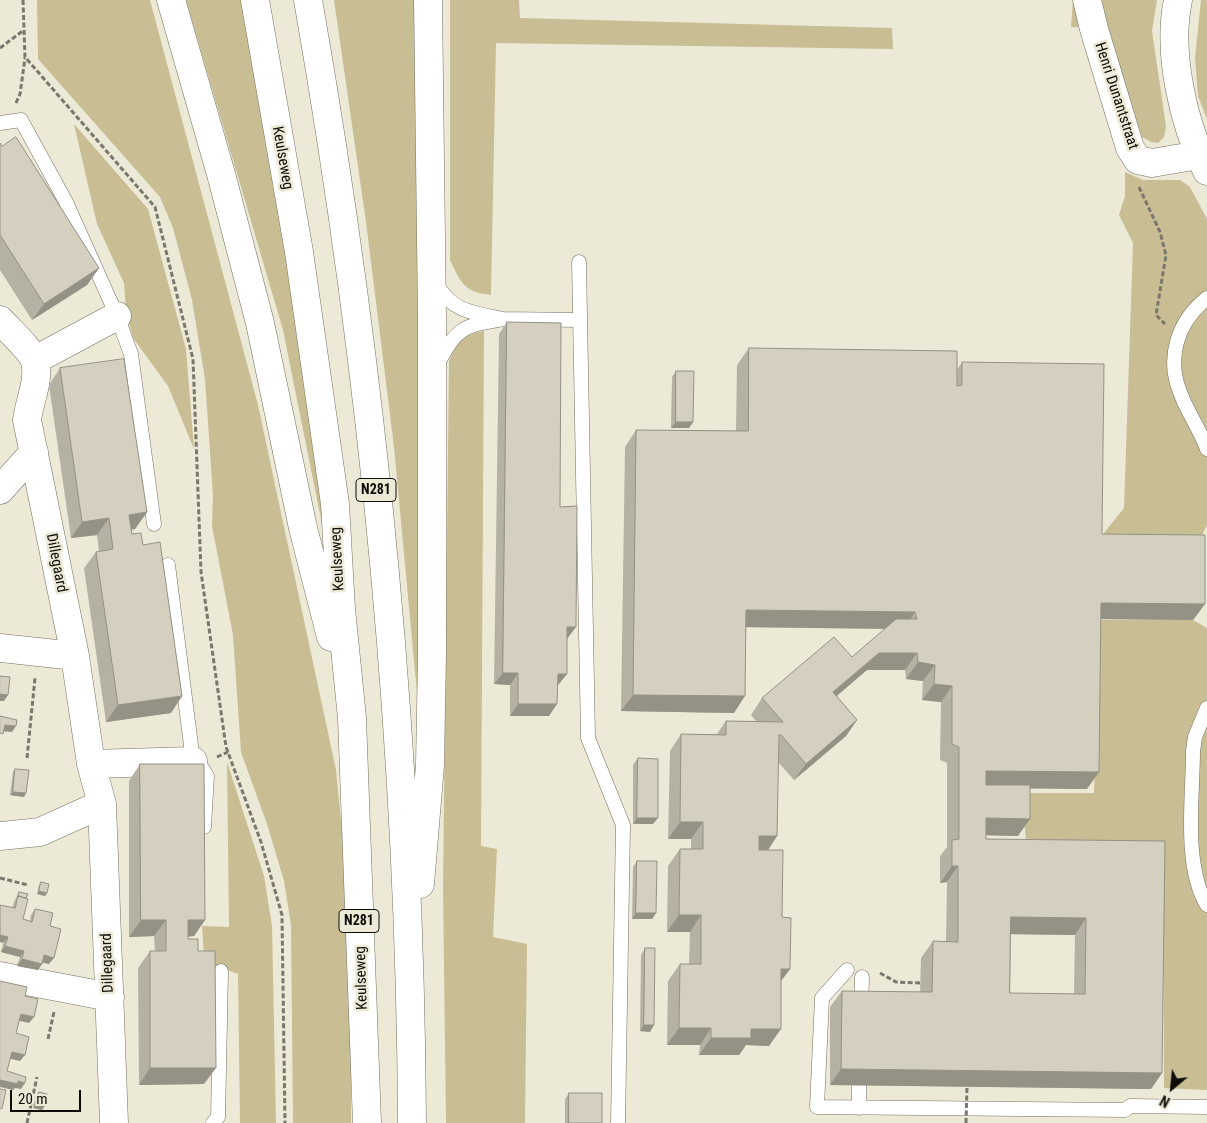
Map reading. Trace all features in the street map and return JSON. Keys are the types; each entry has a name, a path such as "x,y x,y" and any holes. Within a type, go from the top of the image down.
{"main road":[{"name":"N281","path":"171,0 221,174 260,323 302,528 352,718"},
{"name":"Keulseweg","path":"256,0 299,252 335,504 341,609 352,718 366,1123"},
{"name":"N281","path":"308,0 342,219 375,475 392,650 412,982 412,1123"},
{"name":"N281","path":"412,982 430,765 431,272 428,0"},
{"name":"Henri Dunantstraat","path":"1087,0 1130,148 1138,160 1152,163 1203,163 1179,86 1174,20 1178,0"},
{"path":"0,320 35,360 117,316"},
{"name":"Dillegaard","path":"35,360 36,377 29,402 28,420 75,656 91,764 102,804 114,1123"},
{"path":"0,490 34,452"},
{"path":"0,648 75,656"},
{"path":"91,764 193,761"},
{"path":"0,836 40,832 102,804"},
{"path":"0,976 110,997"}],"lane":[{"path":"3,122 21,120 66,202 117,316 131,354 154,524"},
{"path":"579,262 588,738 623,825 618,1123"},
{"path":"431,272 446,301 474,313 503,319"},
{"path":"1207,298 1189,316 1177,339 1174,364 1179,390 1207,449"},
{"path":"431,376 451,340 470,324 503,319 579,320"},
{"path":"168,565 193,761 200,765 207,776 204,838"},
{"path":"1207,708 1195,737 1193,751 1192,855 1199,887 1207,905"},
{"path":"846,970 822,998 818,1108 1124,1116 1130,1113 1207,1116"},
{"path":"213,1123 218,1117 220,972"},
{"path":"861,1008 862,977"},
{"path":"859,1086 859,1108"},
{"path":"1124,1116 1130,1106 1207,1106"}],"path":[{"path":"3,122 20,94 26,57 23,0"},
{"path":"0,48 24,30"},
{"path":"26,57 155,207 193,359 201,572 226,747 261,842 282,915 286,1123"},
{"path":"1138,160 1137,182 1160,232 1166,255 1156,315 1177,339"},
{"path":"26,758 38,652"},
{"path":"0,878 28,884"},
{"path":"878,971 896,982 920,984"},
{"path":"27,1123 37,1077"},
{"path":"966,1123 967,1087"}],"shaded area":[{"path":"37,0 150,0 258,405 336,770 346,872 351,979 351,1123 293,1123 291,925 284,881 267,824 241,752 233,635 212,526 213,496 205,379 192,300 173,228 160,197 38,59"},
{"path":"186,0 242,0 289,264 313,431 325,539 283,330"},
{"path":"334,0 421,0 422,746 394,447 366,222"},
{"path":"450,0 519,0 520,18 892,28 893,49 496,43 491,295 475,292 464,285 450,260"},
{"path":"1073,0 1157,0 1152,31 1166,126 1164,137 1158,143 1151,142 1142,137 1107,28 1071,27"},
{"path":"1201,0 1207,0 1207,119 1198,96 1195,58"},
{"path":"74,124 148,209 186,349 194,449 168,386 133,338 126,312 124,283 97,224"},
{"path":"1125,172 1143,180 1180,180 1190,187 1207,219 1207,525 1194,552 1103,551 1104,533 1124,508 1133,243 1119,215 1125,196"},
{"path":"484,331 481,846 497,849 493,937 527,944 525,1123 446,1123 443,887 449,362 454,350 462,340 471,334"},
{"path":"1100,620 1193,620 1207,628 1207,1090 1164,1088 1163,846 1026,842 1022,793 1094,793"},
{"path":"227,762 264,876 272,926 276,1123 240,1123 238,974 225,969 205,970 202,926 229,927"}],"building":[{"path":"16,137 99,268 44,304 0,235 0,143 2,146"},
{"path":"507,322 561,323 560,507 577,506 576,627 567,627 567,674 558,674 557,704 518,704 518,673 503,673"},
{"path":"749,348 957,351 957,386 962,385 962,362 1104,364 1102,534 1205,535 1205,604 1101,603 1099,772 986,771 986,785 1030,785 1030,819 986,818 986,839 1165,841 1162,1073 841,1069 842,991 932,992 933,941 958,942 958,866 952,866 952,840 959,839 959,747 952,744 952,686 934,684 935,665 918,662 917,653 879,653 833,692 857,720 806,764 779,735 777,836 759,836 759,850 783,850 782,917 791,918 790,969 781,969 781,1029 751,1029 751,1038 711,1038 711,1028 679,1028 680,964 701,964 701,915 679,915 680,849 703,849 703,822 680,822 681,734 726,735 726,721 783,722 762,698 834,637 852,657 896,619 917,619 915,612 746,610 745,696 633,695 636,430 748,431","holes":["1011,917 1086,918 1085,994 1010,993"]},
{"path":"124,359 147,512 129,515 132,534 141,533 143,545 160,542 182,696 118,705 96,552 113,549 109,518 82,522 60,368"},
{"path":"676,371 694,371 693,422 676,422"},
{"path":"0,676 10,677 8,695 0,694"},
{"path":"0,716 17,720 16,726 5,725 3,734 0,733"},
{"path":"638,758 658,759 658,818 637,818"},
{"path":"140,764 204,764 205,920 188,920 188,939 198,939 198,951 215,951 216,1068 150,1068 150,951 166,951 166,920 141,920"},
{"path":"15,769 29,770 26,793 13,792"},
{"path":"637,861 657,861 656,913 636,913"},
{"path":"41,882 49,884 47,893 39,891"},
{"path":"19,892 28,894 26,898 18,896"},
{"path":"18,896 28,899 23,919 32,922 35,909 53,913 50,926 61,929 54,958 44,955 42,964 22,959 24,951 5,946 8,937 0,935 0,905 15,908"},
{"path":"645,948 655,948 654,1025 644,1025"},
{"path":"0,981 27,987 25,996 38,999 34,1017 21,1014 16,1033 29,1037 25,1055 12,1052 7,1071 26,1077 25,1083 18,1081 18,1084 0,1080"},
{"path":"0,1089 6,1090 2,1109 0,1108"},
{"path":"39,1092 47,1094 44,1107 35,1105"},
{"path":"569,1093 602,1093 602,1123 569,1123"}]}
